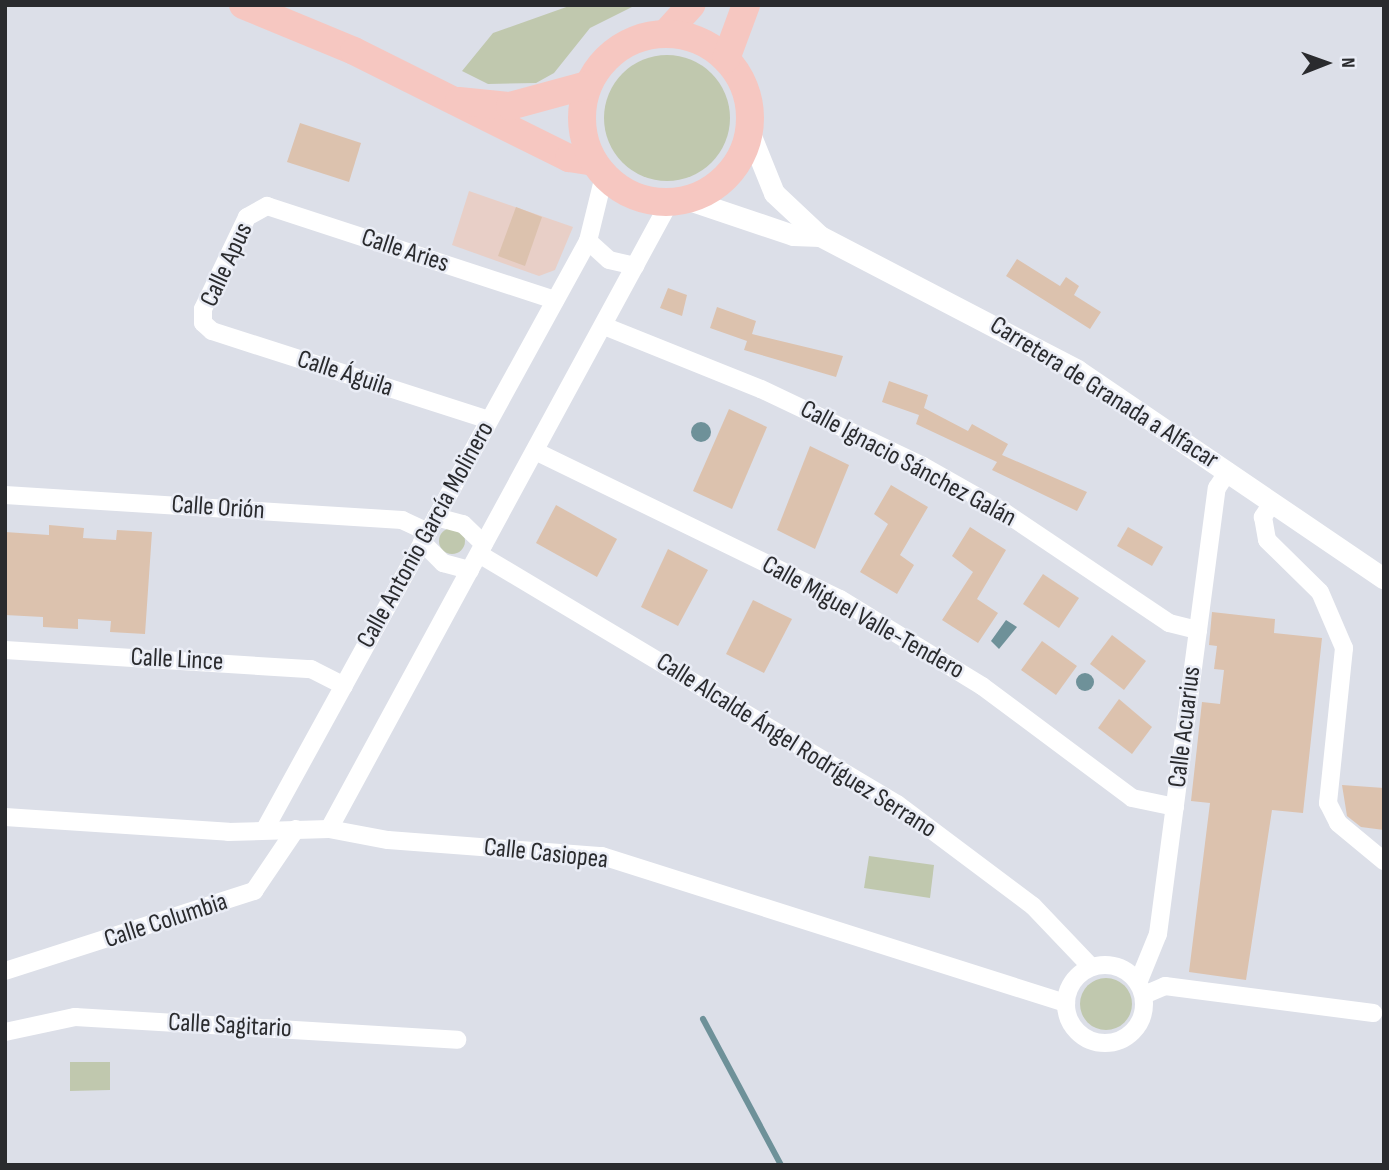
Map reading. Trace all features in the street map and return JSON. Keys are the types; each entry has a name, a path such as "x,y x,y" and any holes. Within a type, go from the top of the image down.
{"main road":[{"path":"243,5 459,101 481,118 598,169 644,200 679,202 729,174 749,131 742,80 726,58 688,36 666,33 619,47 587,85 510,106 459,101"},
{"path":"666,33 691,5"},
{"path":"726,58 746,5"},
{"path":"587,85 583,138 598,169"}],"street":[{"name":"Carretera de Granada a Alfacar","path":"749,131 774,193 820,236 1020,337 1228,471 1380,580"},
{"name":"Calle Antonio García Molinero","path":"265,829 588,241 598,169"},
{"name":"Carretera de Granada a Alfacar","path":"679,202 793,235 820,236"},
{"name":"Calle Antonio García Molinero","path":"329,829 635,266 679,202"},
{"name":"Calle Aries","path":"255,208 267,206 555,300"},
{"name":"Calle Apus","path":"203,323 204,309 255,208"},
{"path":"588,241 608,260 635,266"},
{"name":"Calle Águila","path":"203,323 212,331 489,420"},
{"name":"Calle Ignacio Sánchez Galán","path":"604,326 761,389 923,466 1004,512 1169,623 1198,630"},
{"name":"Calle Miguel Valle-Tendero","path":"535,451 840,599 982,686 1132,798 1175,807"},
{"name":"Calle Acuarius","path":"1141,989 1158,934 1217,488 1228,471"},
{"name":"Calle Orión","path":"5,495 402,520 429,531 463,524 478,556"},
{"path":"1272,503 1263,517 1267,540 1320,592 1344,648 1328,803 1338,822 1384,861"},
{"path":"429,531 443,563 478,556"},
{"name":"Calle Alcalde Ángel Rodríguez Serrano","path":"478,556 897,804 1033,906 1091,967"},
{"name":"Calle Lince","path":"5,650 310,669 344,686"},
{"name":"Calle Casiopea","path":"5,817 228,832 329,829 388,840 602,856 1066,1003"},
{"name":"Calle Columbia","path":"5,971 254,891 296,829"},
{"path":"1091,967 1118,967 1141,989 1133,1032 1109,1043 1074,1027 1066,1003 1074,981 1091,967"},
{"path":"1141,989 1165,986 1373,1013"},
{"name":"Calle Sagitario","path":"5,1032 75,1017 457,1040"}],"shaded area":[{"path":"469,191 573,227 555,270 539,276 452,245"}],"green space":[{"path":"572,5 636,5 590,28 554,73 536,83 488,84 462,71 493,33"},
{"path":"667,55 691,60 712,73 725,94 730,118 725,142 712,163 691,176 667,181 643,176 622,163 609,142 604,118 609,94 622,73 643,60"},
{"path":"452,528 461,532 465,541 461,550 452,554 443,550 439,541 443,532"},
{"path":"869,856 934,865 930,898 864,888"},
{"path":"1106,978 1116,980 1124,986 1130,994 1130,1014 1124,1022 1116,1028 1106,1030 1096,1028 1088,1022 1082,1014 1080,1004 1082,994 1088,986 1096,980"},
{"path":"70,1062 110,1062 110,1090 70,1091"}],"water":[{"path":"697,422 705,422 711,432 705,442 697,442 691,436 691,428"},
{"path":"1006,620 1017,627 999,649 991,641"},
{"path":"1081,673 1089,673 1094,682 1092,689 1081,691 1076,686 1076,678"}],"building":[{"path":"300,123 361,143 349,182 287,162"},
{"path":"516,207 542,217 525,266 498,256"},
{"path":"1017,259 1060,286 1066,277 1079,286 1074,295 1101,312 1090,329 1006,276"},
{"path":"668,288 687,295 682,316 660,308"},
{"path":"717,307 756,321 752,334 843,356 836,377 744,350 747,341 710,328"},
{"path":"889,381 928,395 924,408 968,431 972,424 1008,444 1002,455 1087,492 1077,511 992,470 997,462 916,424 919,415 882,402"},
{"path":"729,409 767,427 732,509 693,491"},
{"path":"810,446 849,465 815,549 777,530"},
{"path":"891,485 928,507 900,555 914,565 897,594 860,572 888,524 874,514"},
{"path":"556,505 617,539 597,577 536,543"},
{"path":"49,525 84,528 83,538 116,540 117,530 152,532 145,634 110,632 111,621 78,619 78,629 43,627 43,617 5,615 5,532 49,535"},
{"path":"970,527 1006,550 977,599 998,613 978,643 942,620 973,572 952,556"},
{"path":"1128,527 1163,547 1152,566 1117,546"},
{"path":"668,549 708,570 678,626 641,607"},
{"path":"1043,574 1079,598 1059,628 1023,604"},
{"path":"753,600 792,619 764,673 726,654"},
{"path":"1212,612 1275,619 1274,633 1322,638 1303,813 1272,810 1246,980 1189,972 1210,803 1191,801 1202,702 1220,704 1224,670 1214,669 1217,646 1209,645"},
{"path":"1112,635 1146,661 1124,690 1090,664"},
{"path":"1042,641 1077,666 1056,695 1021,670"},
{"path":"1119,699 1152,727 1132,754 1098,728"},
{"path":"1342,785 1384,788 1384,830 1361,827 1347,816"}],"waterway":[{"path":"703,1019 781,1165"}]}
